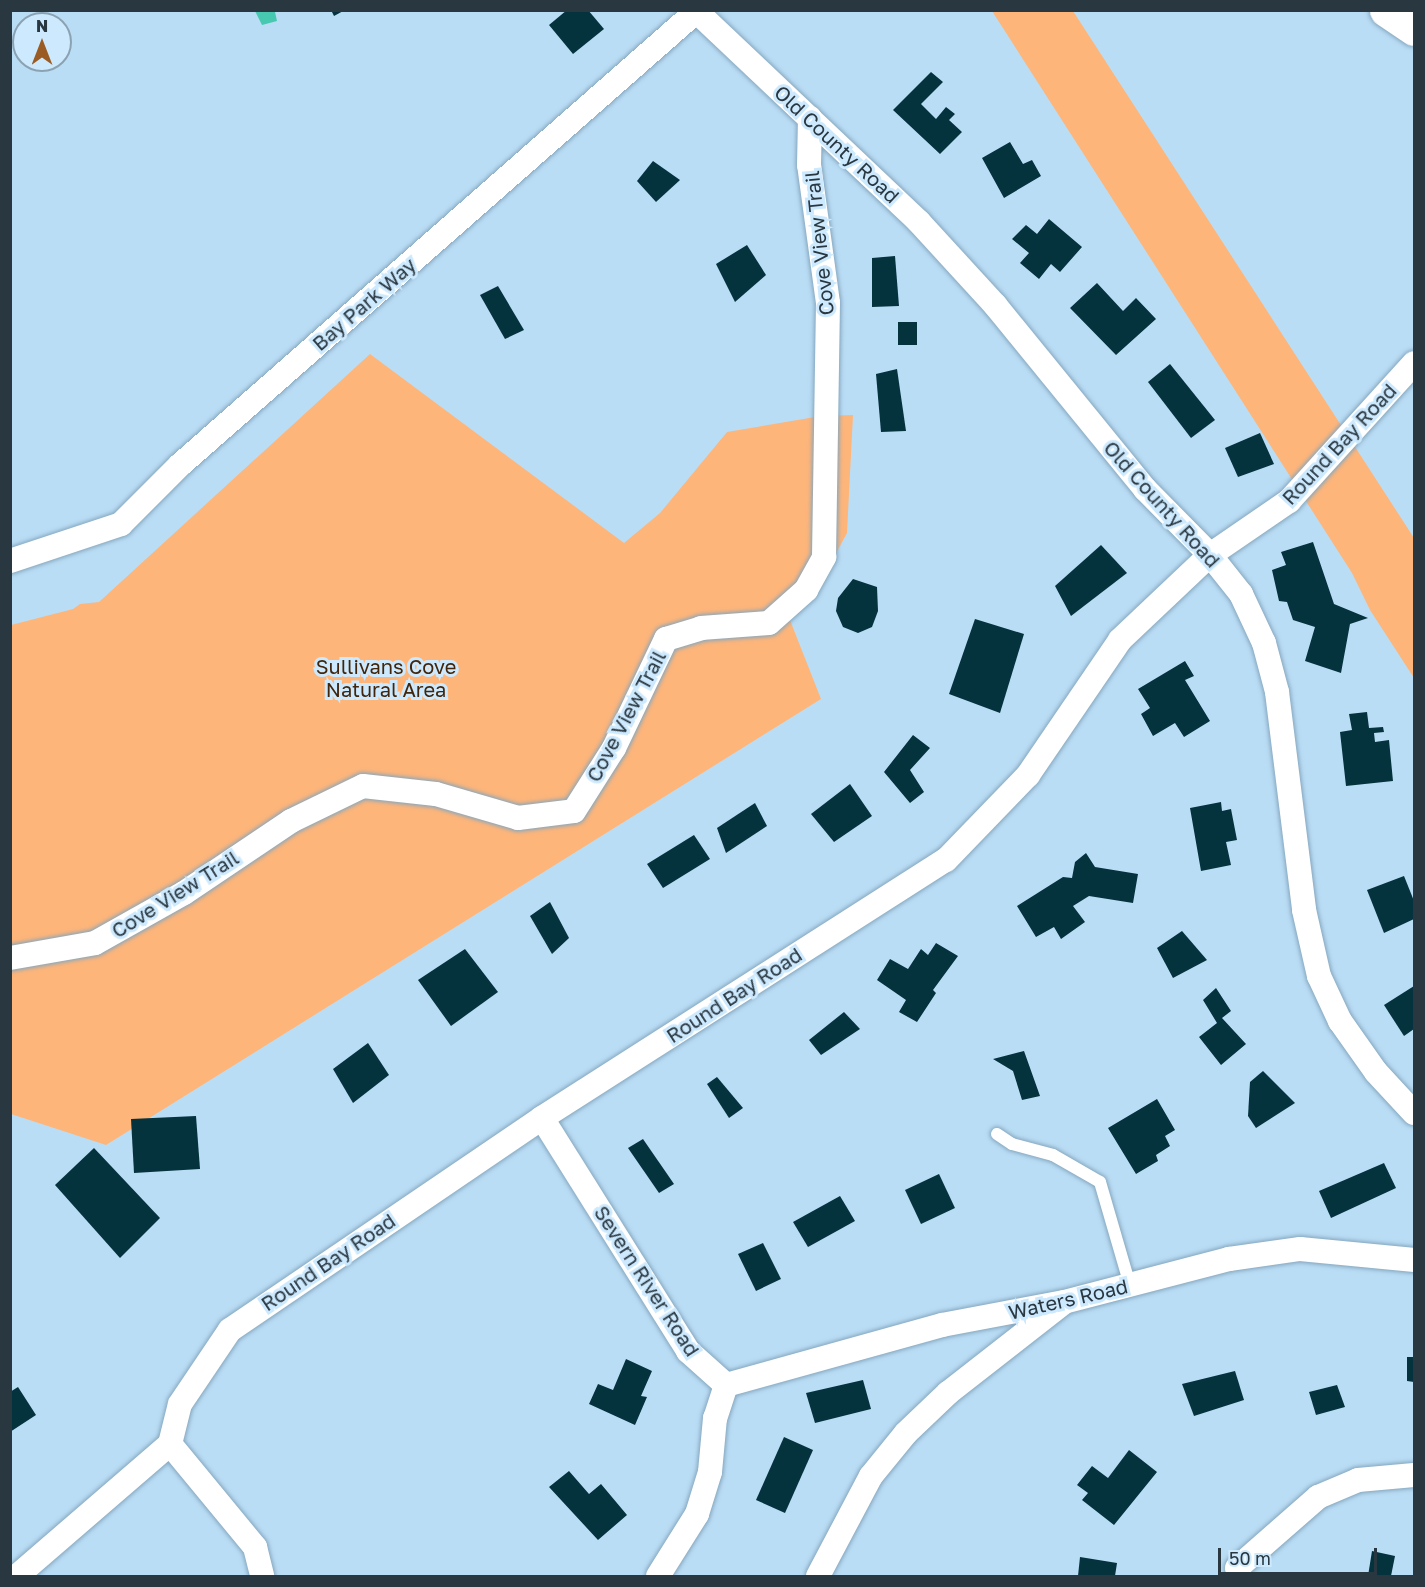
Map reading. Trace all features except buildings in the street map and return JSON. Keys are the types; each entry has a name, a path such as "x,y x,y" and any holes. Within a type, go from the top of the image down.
{"street":[{"path":"1386,10 1414,29"},
{"name":"Old County Road","path":"697,11 919,222 995,305 1145,489 1210,555 1241,594 1264,644 1277,692 1304,910 1319,976 1340,1021 1376,1072 1414,1113"},
{"name":"Bay Park Way","path":"10,561 121,524 180,465 697,11"},
{"name":"Cove View Trail","path":"10,958 95,943 184,893 291,820 363,786 436,794 518,818 574,811 614,747 666,639 701,628 769,623 806,590 824,557 828,303 809,165 810,118"},
{"name":"Round Bay Road","path":"170,1444 180,1404 230,1330 542,1118 946,860 1028,775 1120,640 1210,555 1289,501 1414,363"},
{"name":"Severn River Road","path":"542,1118 688,1352 726,1385"},
{"name":"Waters Road","path":"726,1385 942,1325 1064,1302 1229,1259 1300,1249 1414,1260"},
{"path":"818,1576 830,1547 871,1476 906,1433 948,1393 1064,1302"},
{"path":"658,1576 697,1514 711,1472 715,1418 726,1385"},
{"path":"17,1576 170,1444 255,1547 262,1576"},
{"path":"1237,1568 1318,1497 1358,1480 1414,1475"}],"lane":[{"path":"997,1134 1012,1144 1053,1155 1100,1182 1130,1285"}],"green space":[{"path":"992,11 1073,11 1414,538 1414,678 1370,610 1352,573"},
{"name":"Sullivans Cove Natural Area","path":"370,354 624,543 660,513 727,432 821,416 853,415 847,533 822,579 788,615 821,699 106,1145 11,1114 11,625 73,609 80,604 99,602"}],"shaded area":[{"path":"255,11 275,12 277,21 262,25"}]}
